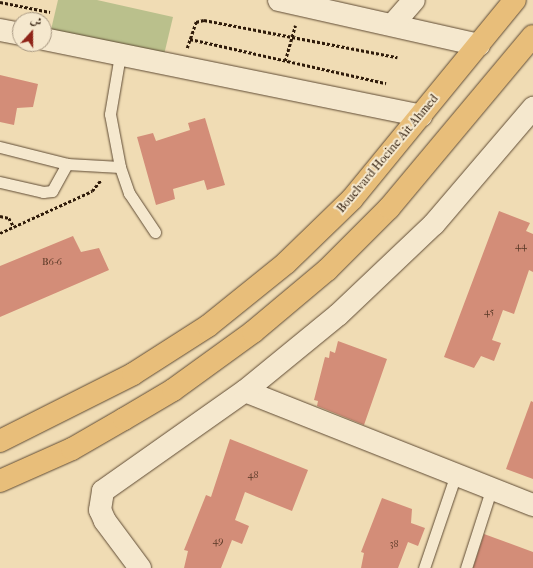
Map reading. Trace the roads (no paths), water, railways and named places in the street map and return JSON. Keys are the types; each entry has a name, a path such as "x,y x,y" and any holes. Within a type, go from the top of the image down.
{"main road":[{"name":"Bouelvard Hocine Ait Ahmed","path":"0,441 133,374 208,326 286,263 352,199 515,0"},
{"path":"0,481 72,449 149,405 258,327 327,270 389,208 533,36"}],"street":[{"path":"279,0 394,23 479,45"},
{"path":"394,23 414,0"},
{"path":"0,30 12,32"},
{"path":"52,41 421,116"},
{"path":"140,568 105,521 100,510 103,491 245,391 338,315 434,224 533,108"},
{"path":"245,391 455,477 533,506"}],"lane":[{"path":"120,55 110,114 120,167 129,193 155,232"},
{"path":"0,147 67,164 120,167"},
{"path":"0,182 43,192 52,191 67,164"},
{"path":"424,568 455,477"},
{"path":"466,568 491,490"}]}
